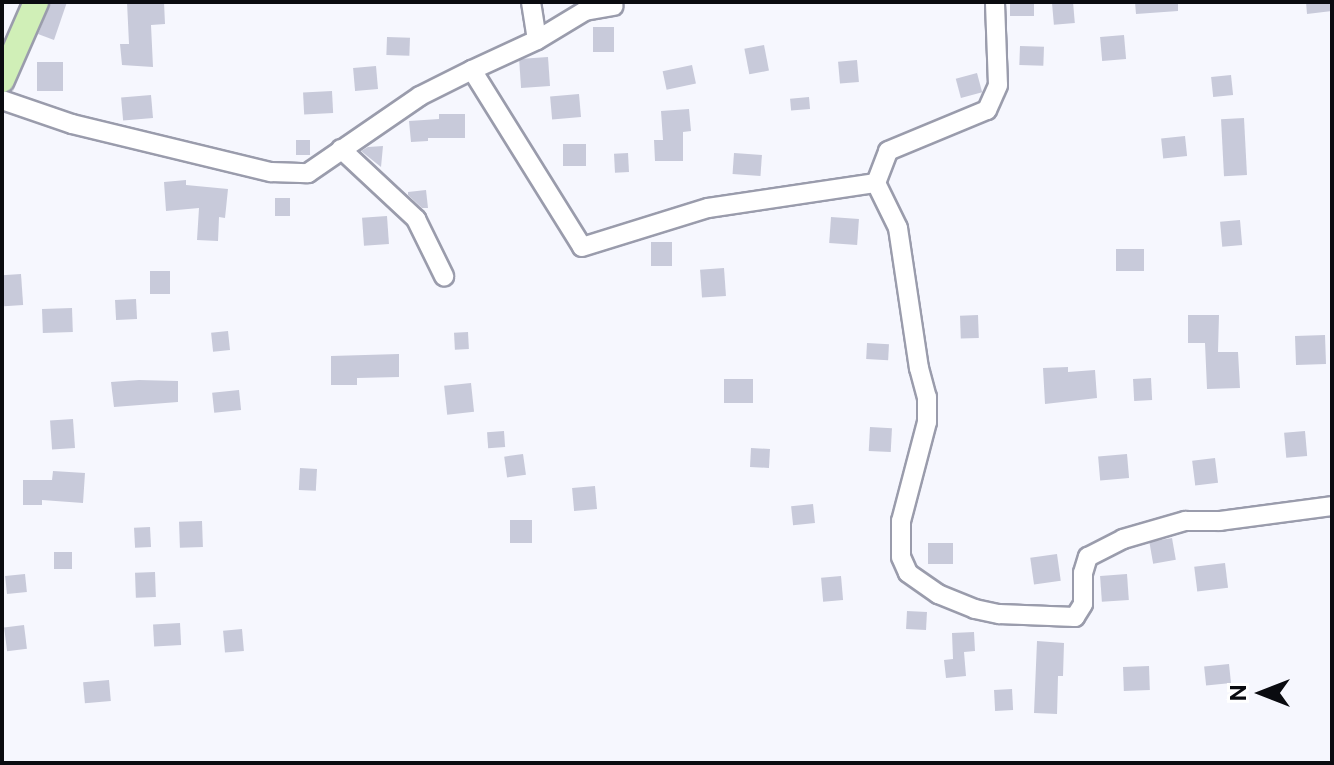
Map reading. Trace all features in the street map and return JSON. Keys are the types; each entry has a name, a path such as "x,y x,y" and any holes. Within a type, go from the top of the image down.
{"main road":[{"path":"2,80 36,2"}],"street":[{"path":"531,2 537,40"},
{"path":"995,2 998,85 987,110 888,151 876,183 898,228 919,368 927,397 927,422 901,521 901,557 908,573 938,594 975,609 999,614 1075,617 1083,604 1083,573 1088,557 1123,539 1185,521 1220,521 1332,506"},
{"path":"2,100 72,124 271,172 308,173 420,96 537,40 585,11 614,6"},
{"path":"472,70 582,247 708,208 876,183"},
{"path":"341,149 416,219 435,252 444,276"}],"building":[{"path":"51,2 67,2 54,40 38,34"},
{"path":"127,2 164,2 165,24 151,25 153,67 122,65 120,44 129,44"},
{"path":"1010,2 1034,2 1034,16 1010,16"},
{"path":"1073,2 1075,23 1054,25 1052,4"},
{"path":"1135,2 1178,2 1178,11 1136,14"},
{"path":"1306,2 1332,2 1332,11 1307,14"},
{"path":"593,27 614,27 614,52 593,52"},
{"path":"1124,35 1126,59 1102,61 1100,37"},
{"path":"387,37 410,38 409,56 386,55"},
{"path":"764,45 769,71 749,74 744,49"},
{"path":"1020,46 1044,47 1043,66 1019,65"},
{"path":"548,57 550,86 521,88 519,59"},
{"path":"857,60 859,82 840,84 838,62"},
{"path":"37,62 63,62 63,91 37,91"},
{"path":"692,65 696,84 667,90 663,71"},
{"path":"376,66 378,89 355,91 353,68"},
{"path":"977,73 982,92 961,98 956,79"},
{"path":"1231,75 1233,95 1213,97 1211,77"},
{"path":"332,91 333,113 304,114 303,93"},
{"path":"579,94 581,117 552,119 550,97"},
{"path":"151,95 153,118 123,121 121,98"},
{"path":"809,97 810,109 791,111 790,99"},
{"path":"689,109 691,131 683,132 683,161 655,161 654,140 663,140 661,111"},
{"path":"439,114 465,114 465,138 428,138 428,141 411,142 409,121 439,119"},
{"path":"1244,118 1247,175 1224,176 1221,119"},
{"path":"1185,136 1187,156 1163,158 1161,139"},
{"path":"296,140 310,140 310,155 296,155"},
{"path":"563,144 586,144 586,166 563,166"},
{"path":"383,146 381,167 361,151 368,147"},
{"path":"628,153 629,172 615,173 614,154"},
{"path":"734,153 762,155 760,176 733,174"},
{"path":"186,180 186,185 228,189 225,218 219,217 218,241 197,240 199,208 166,211 164,182"},
{"path":"426,190 428,208 422,208 408,195 408,192"},
{"path":"275,198 290,198 290,216 275,216"},
{"path":"387,216 389,244 364,246 362,218"},
{"path":"831,217 859,219 857,245 829,243"},
{"path":"1240,220 1242,245 1222,247 1220,222"},
{"path":"651,242 672,242 672,266 651,266"},
{"path":"1116,249 1144,249 1144,271 1116,271"},
{"path":"724,268 726,296 702,298 700,270"},
{"path":"150,271 170,271 170,294 150,294"},
{"path":"21,274 23,305 4,306 2,275"},
{"path":"136,299 137,319 116,320 115,300"},
{"path":"72,308 73,332 43,333 42,309"},
{"path":"978,315 979,338 961,339 960,316"},
{"path":"1188,315 1219,315 1218,352 1238,352 1240,388 1207,389 1205,343 1188,343"},
{"path":"228,331 230,350 213,352 211,333"},
{"path":"468,332 469,349 455,350 454,333"},
{"path":"1325,335 1326,364 1296,365 1295,336"},
{"path":"867,343 889,344 888,360 866,359"},
{"path":"399,354 399,377 357,378 357,385 331,385 331,356"},
{"path":"1068,367 1068,372 1095,370 1097,398 1045,404 1043,368"},
{"path":"1151,378 1152,400 1134,401 1133,379"},
{"path":"724,379 753,379 753,403 724,403"},
{"path":"178,381 178,402 114,407 111,382"},
{"path":"471,383 474,412 447,415 444,386"},
{"path":"239,390 241,410 214,413 212,393"},
{"path":"73,419 75,448 52,450 50,421"},
{"path":"870,427 892,428 891,452 869,451"},
{"path":"504,431 505,447 488,448 487,432"},
{"path":"1305,431 1307,456 1286,458 1284,433"},
{"path":"751,448 770,449 769,468 750,467"},
{"path":"523,454 526,475 507,477 504,457"},
{"path":"1127,454 1129,478 1100,480 1098,457"},
{"path":"1215,458 1218,483 1195,486 1192,461"},
{"path":"300,468 317,469 316,491 299,490"},
{"path":"53,471 85,473 83,503 42,500 42,505 23,505 23,480 52,480"},
{"path":"595,486 597,509 574,511 572,488"},
{"path":"813,504 815,523 793,525 791,506"},
{"path":"510,520 532,520 532,543 510,543"},
{"path":"202,521 203,547 180,548 179,522"},
{"path":"150,527 151,547 135,548 134,528"},
{"path":"1172,538 1176,560 1153,564 1149,542"},
{"path":"928,543 953,543 953,564 928,564"},
{"path":"54,552 72,552 72,569 54,569"},
{"path":"1057,554 1061,581 1034,584 1030,558"},
{"path":"1225,563 1228,588 1197,592 1194,567"},
{"path":"155,572 156,597 136,598 135,573"},
{"path":"25,574 27,592 7,594 5,576"},
{"path":"1127,574 1129,600 1102,602 1100,576"},
{"path":"841,576 843,600 823,602 821,578"},
{"path":"907,611 927,612 926,630 906,629"},
{"path":"180,623 181,645 154,646 153,624"},
{"path":"24,625 27,649 7,651 4,627"},
{"path":"242,629 244,651 225,653 223,631"},
{"path":"974,632 975,651 964,652 966,676 946,678 944,660 953,659 952,633"},
{"path":"1037,641 1064,643 1063,676 1058,676 1057,714 1034,713"},
{"path":"1229,664 1231,683 1206,686 1204,667"},
{"path":"1149,666 1150,690 1124,691 1123,667"},
{"path":"109,680 111,701 85,703 83,682"},
{"path":"1012,689 1013,710 995,711 994,690"}]}
